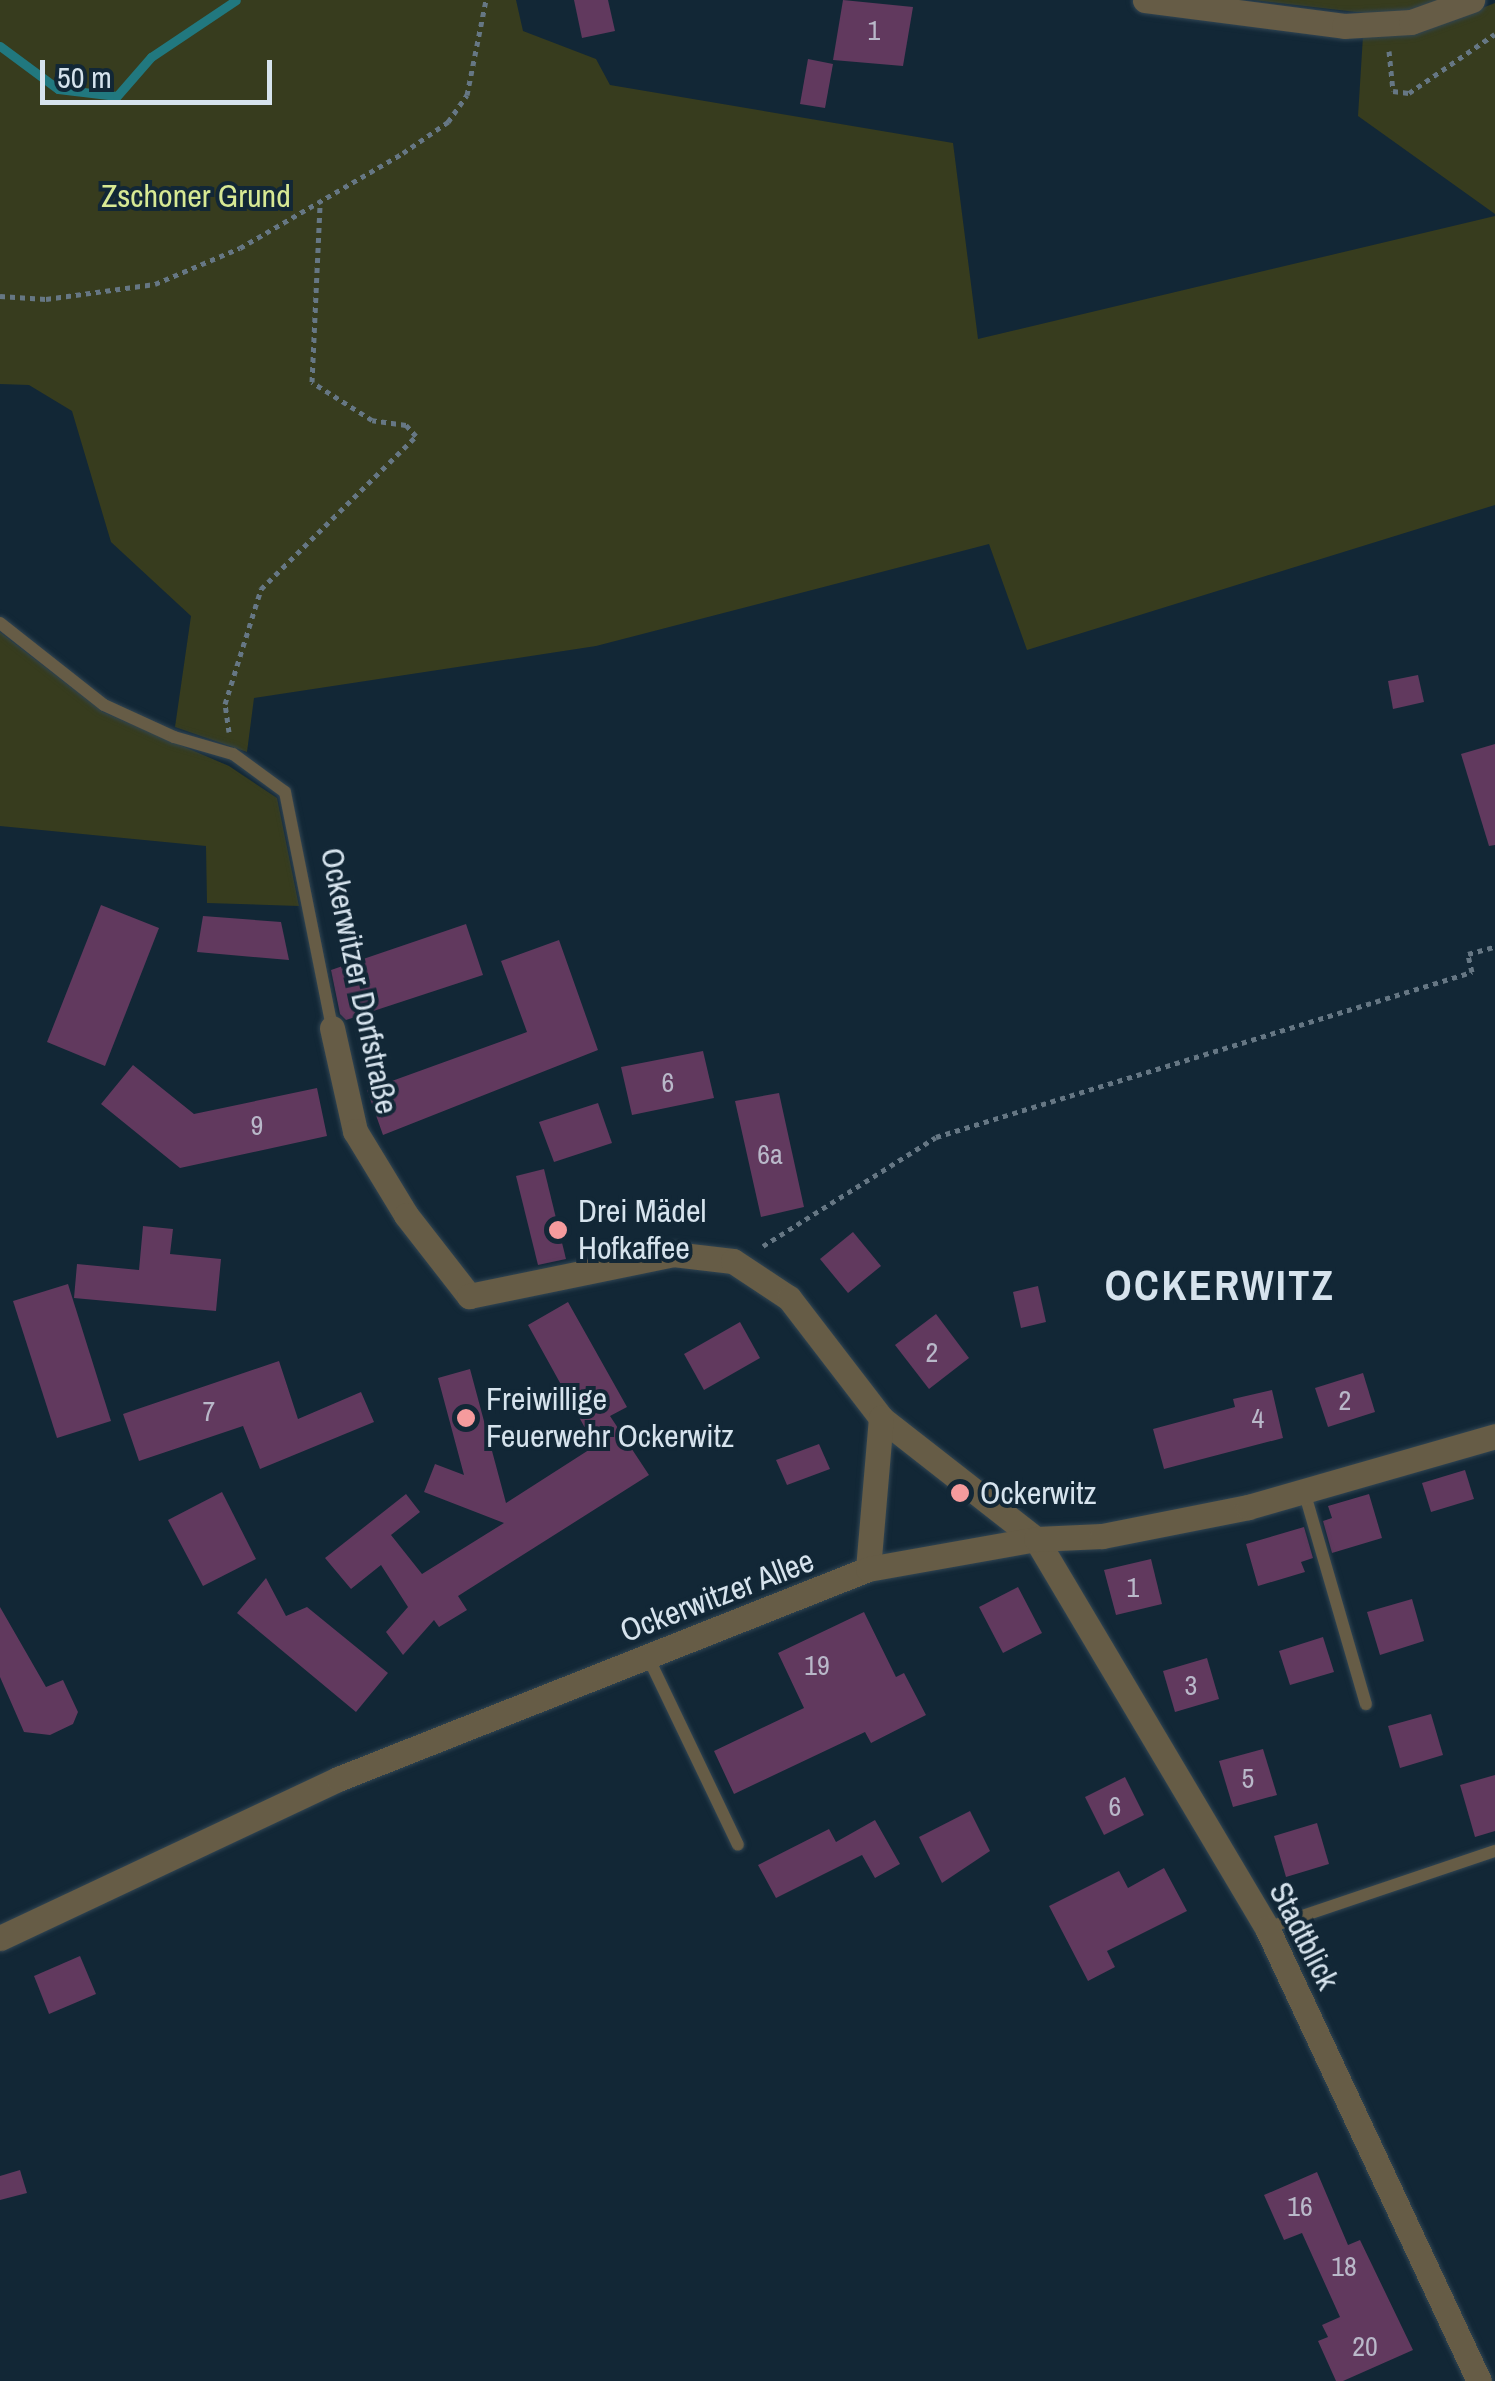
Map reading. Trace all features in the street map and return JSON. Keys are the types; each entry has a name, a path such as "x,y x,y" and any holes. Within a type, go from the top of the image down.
{"street":[{"path":"1145,0 1344,26 1411,22 1472,0"},
{"name":"Ockerwitzer Dorfstraße","path":"332,1028 355,1131 406,1214 469,1296 673,1254 733,1260 789,1298 882,1418 1036,1539"},
{"path":"868,1569 882,1418"},
{"name":"Ockerwitzer Allee","path":"0,1938 338,1779 868,1569 1036,1539 1102,1536 1304,1491 1495,1436"},
{"name":"Stadtblick","path":"1036,1539 1267,1928 1479,2381"}],"lane":[{"name":"Ockerwitzer Dorfstraße","path":"0,623 104,704 174,737 233,754 284,792 332,1028"},
{"path":"1304,1491 1366,1704"},
{"path":"648,1657 738,1844"},
{"path":"1267,1928 1495,1851"}],"path":[{"path":"0,296 46,298 155,284 240,248 320,203 448,122 467,95 486,0"},
{"path":"1387,23 1392,90 1409,93 1495,34"},
{"path":"233,754 224,704 262,589 416,436 406,425 372,420 312,382 320,203"},
{"path":"733,1260 794,1232 936,1138 1472,972 1468,954 1495,947"}],"green space":[{"name":"Zschoner Grund","path":"0,0 516,0 523,31 596,59 610,85 953,143 978,339 1495,216 1495,505 1027,650 989,544 596,646 254,698 247,752 175,727 191,616 111,542 72,411 29,385 0,384"},
{"path":"1253,0 1442,0 1409,12 1365,13"},
{"path":"1495,3 1495,214 1358,116 1363,36 1421,32"},
{"path":"0,632 103,712 229,766 277,798 299,906 207,903 206,846 0,826"}],"building":[{"path":"574,0 608,0 615,31 582,38"},
{"path":"843,0 913,7 903,66 833,60"},
{"path":"808,59 833,64 825,108 800,104"},
{"path":"1418,675 1424,702 1393,709 1388,681"},
{"path":"1495,744 1495,845 1489,846 1461,754"},
{"path":"101,905 159,928 105,1066 47,1042"},
{"path":"203,916 281,922 289,960 197,952"},
{"path":"466,924 483,975 346,1020 340,1014 331,970"},
{"path":"559,940 598,1050 383,1135 367,1090 527,1032 501,961"},
{"path":"703,1051 714,1098 632,1115 621,1067"},
{"path":"133,1065 194,1114 317,1088 327,1136 180,1168 101,1104"},
{"path":"779,1093 804,1207 761,1217 735,1101"},
{"path":"598,1103 612,1143 554,1162 539,1122"},
{"path":"544,1169 566,1259 538,1265 516,1176"},
{"path":"143,1226 173,1229 170,1254 221,1259 216,1311 74,1298 77,1264 139,1270"},
{"path":"853,1232 881,1266 848,1293 820,1259"},
{"path":"68,1284 111,1421 57,1438 13,1301"},
{"path":"1038,1286 1046,1322 1021,1328 1013,1292"},
{"path":"568,1302 627,1407 610,1416 649,1475 458,1596 467,1610 439,1627 434,1620 403,1655 386,1632 408,1607 381,1565 351,1589 325,1558 406,1494 420,1512 391,1535 422,1574 504,1523 424,1492 435,1464 464,1475 438,1378 470,1369 506,1503 595,1446 528,1325"},
{"path":"936,1314 969,1358 929,1389 895,1345"},
{"path":"740,1322 760,1358 704,1390 684,1354"},
{"path":"279,1361 298,1419 361,1392 374,1422 260,1469 243,1426 139,1461 123,1414"},
{"path":"1363,1373 1375,1412 1328,1427 1315,1388"},
{"path":"1272,1390 1283,1438 1164,1469 1153,1429 1235,1407 1233,1399"},
{"path":"819,1444 830,1469 787,1485 776,1460"},
{"path":"1465,1470 1474,1499 1431,1512 1422,1483"},
{"path":"222,1492 256,1559 203,1586 168,1520"},
{"path":"1369,1494 1382,1538 1332,1553 1323,1521 1332,1518 1328,1506"},
{"path":"1304,1527 1313,1558 1301,1562 1305,1572 1258,1586 1246,1544"},
{"path":"1151,1559 1162,1604 1116,1615 1104,1570"},
{"path":"266,1578 286,1616 307,1607 388,1673 356,1712 237,1613"},
{"path":"1018,1587 1042,1633 1003,1653 979,1607"},
{"path":"1412,1599 1424,1641 1380,1655 1367,1612"},
{"path":"0,1607 46,1687 63,1680 78,1712 73,1724 50,1735 24,1732 0,1677"},
{"path":"864,1612 896,1677 904,1673 926,1715 871,1743 865,1732 734,1794 714,1751 804,1708 778,1653"},
{"path":"1323,1637 1334,1672 1290,1685 1279,1651"},
{"path":"1207,1658 1219,1699 1175,1712 1163,1671"},
{"path":"1431,1714 1443,1755 1400,1768 1388,1726"},
{"path":"1263,1749 1277,1795 1233,1807 1219,1761"},
{"path":"1495,1775 1495,1831 1475,1837 1460,1785"},
{"path":"1125,1777 1144,1815 1104,1835 1085,1797"},
{"path":"970,1811 990,1851 942,1883 919,1837"},
{"path":"875,1820 900,1864 875,1878 862,1855 776,1898 758,1865 829,1829 836,1842"},
{"path":"1317,1823 1329,1864 1286,1877 1274,1836"},
{"path":"1164,1868 1187,1911 1107,1951 1115,1967 1088,1981 1049,1906 1119,1871 1128,1888"},
{"path":"80,1956 96,1994 49,2014 34,1976"},
{"path":"20,2170 27,2193 0,2200 0,2176"},
{"path":"1317,2172 1348,2245 1360,2240 1413,2350 1343,2381 1336,2381 1318,2341 1328,2337 1322,2325 1340,2317 1302,2233 1284,2240 1264,2195"}],"waterway":[{"path":"0,46 58,89 117,96 151,57 236,0"}],"place":[{"name":"Drei Mädel Hofkaffee","path":"558,1230"},
{"name":"Freiwillige Feuerwehr Ockerwitz","path":"466,1418"},
{"name":"Ockerwitz","path":"960,1493"}],"district":[{"name":"OCKERWITZ","path":"1220,1285"}]}
